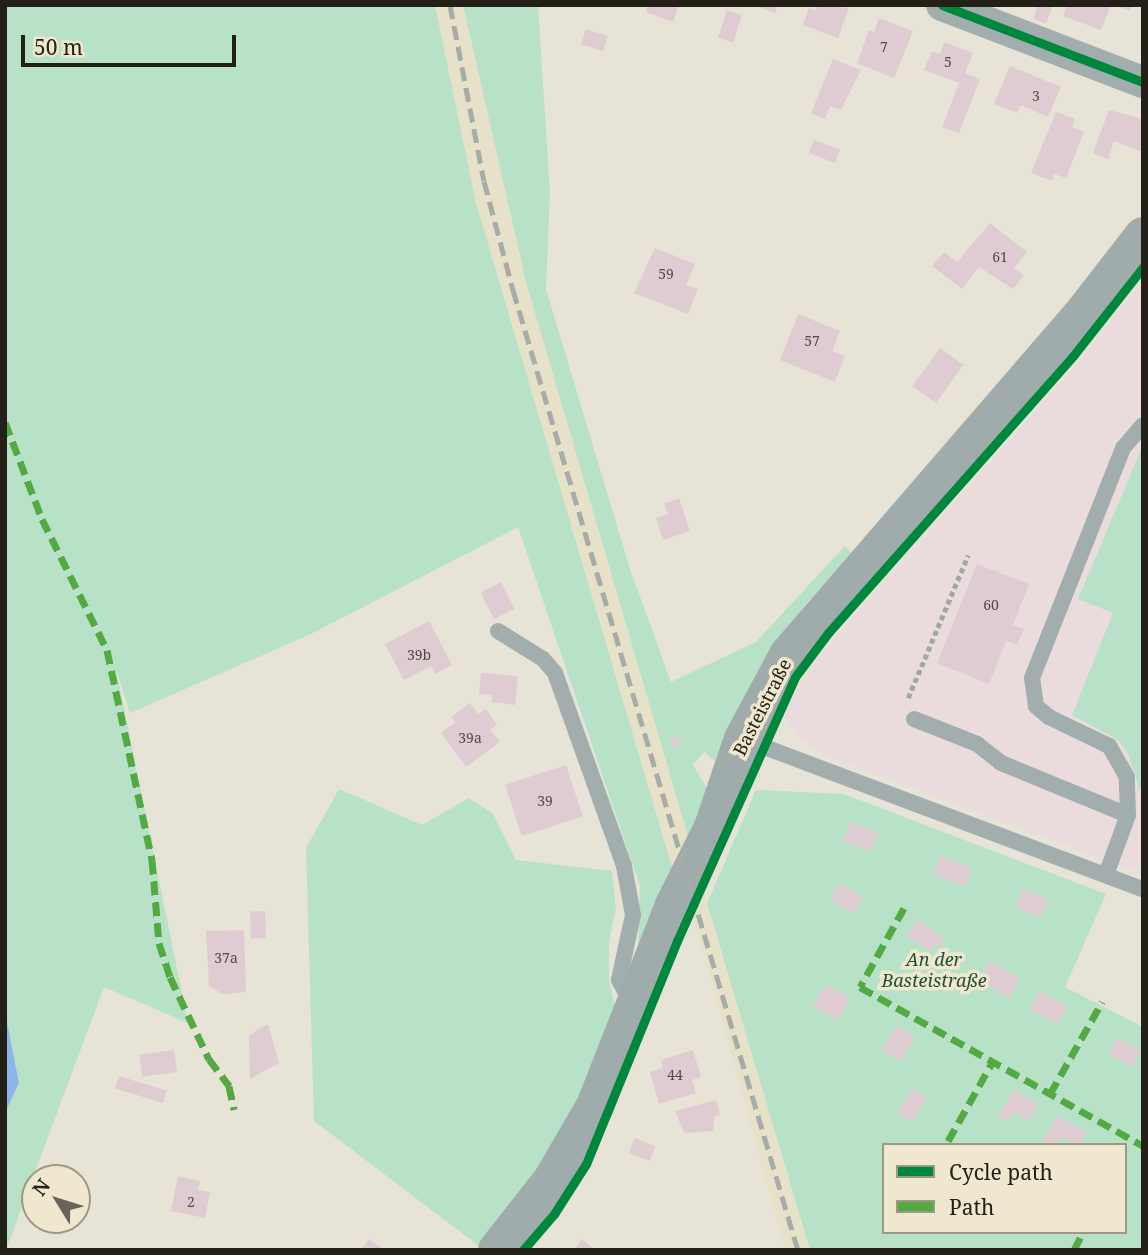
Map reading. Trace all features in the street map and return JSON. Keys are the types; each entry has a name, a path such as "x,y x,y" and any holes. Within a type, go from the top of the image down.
{"main road":[{"name":"Basteistraße","path":"498,1250 529,1213 575,1145 595,1106 632,1005 674,905 702,854 743,739 788,655 818,615 1081,316 1143,236"}],"street":[{"path":"942,5 1143,82"}],"lane":[{"path":"1106,875 1128,815 1128,787 1120,760 1110,746 1049,717 1036,706 1032,678 1123,448 1143,425"},
{"path":"498,631 543,659 555,673 624,866 633,915 619,980 632,1005"},
{"path":"914,719 977,744 1001,762 1128,815"},
{"path":"743,739 1143,889"}],"path":[{"path":"914,719 905,707 968,555"}],"shaded area":[{"path":"435,5 463,5 526,282 689,840 672,867 476,203"},
{"path":"1143,280 1143,874 826,756 803,741 783,717 800,683 832,641 1078,363"},
{"path":"700,881 810,1250 785,1250 689,900"}],"green space":[{"path":"5,5 435,5 476,203 672,867 638,947 640,886 518,527 311,634 130,713 116,669 188,1023 104,987 38,1164 21,1164 21,1210 6,1250 5,1113 19,1083 5,1012"},
{"path":"463,5 538,5 550,192 546,289 630,569 671,682 756,642 845,546 852,553 805,605 773,652 718,763 704,752 693,765 708,790 689,840 526,282"},
{"path":"1143,445 1143,800 1128,753 1118,740 1072,715 1113,613 1078,599"},
{"path":"339,789 422,825 469,798 492,813 516,860 612,871 616,909 609,941 609,981 615,1005 561,1140 483,1249 314,1121 306,848"},
{"name":"An der Basteistraße","path":"756,790 844,794 1106,894 1065,987 1143,1027 1143,1250 810,1250 707,903"}],"water":[{"path":"5,1012 19,1083 5,1113"}],"building":[{"path":"648,5 679,5 673,22 646,12"},
{"path":"753,5 778,5 775,13"},
{"path":"818,5 849,8 838,38 803,25 809,8 816,11"},
{"path":"1038,5 1053,5 1046,23 1033,19"},
{"path":"1067,5 1111,5 1101,30 1063,16"},
{"path":"1115,5 1133,5 1130,11"},
{"path":"727,10 742,15 733,43 718,38"},
{"path":"879,18 913,31 894,78 857,63 869,30 874,32"},
{"path":"586,29 608,36 603,51 581,44"},
{"path":"944,42 973,53 965,73 980,79 959,133 942,127 959,83 924,70 932,51 940,54"},
{"path":"833,59 861,70 841,110 830,106 825,119 811,113"},
{"path":"1010,66 1061,87 1048,117 1021,105 1017,113 994,104"},
{"path":"1109,110 1143,119 1143,152 1114,141 1108,159 1093,153"},
{"path":"1056,112 1075,119 1072,127 1084,132 1066,178 1054,174 1052,181 1031,173"},
{"path":"814,140 840,150 835,163 809,153"},
{"path":"990,223 1027,252 1014,268 1024,275 1013,289 979,267 962,289 932,266 944,252 957,262"},
{"path":"655,248 695,264 686,285 698,289 688,314 634,293"},
{"path":"798,314 840,331 832,351 845,356 835,382 780,360"},
{"path":"940,348 963,365 936,403 912,386"},
{"path":"679,498 690,531 663,540 656,518 668,514 664,504"},
{"path":"977,564 1029,584 1013,625 1024,629 1017,645 1006,641 989,684 937,663"},
{"path":"501,582 515,609 494,619 481,592"},
{"path":"429,621 452,665 435,674 431,666 404,680 385,644"},
{"path":"481,673 518,676 515,705 492,702 492,695 479,694"},
{"path":"470,703 478,714 486,709 497,725 490,730 500,742 466,767 441,733 455,722 451,717"},
{"path":"677,734 681,746 674,749 670,736"},
{"path":"566,765 583,816 522,836 505,785"},
{"path":"850,822 878,832 871,851 843,841"},
{"path":"940,856 972,868 965,887 933,875"},
{"path":"839,883 863,897 854,913 830,899"},
{"path":"1022,889 1048,899 1041,918 1015,908"},
{"path":"265,911 266,938 251,939 250,912"},
{"path":"917,920 945,938 939,947 935,944 930,951 906,936"},
{"path":"244,930 246,992 222,994 209,986 206,931"},
{"path":"990,961 1020,979 1009,998 979,980"},
{"path":"826,984 850,998 837,1021 813,1007"},
{"path":"1040,991 1067,1006 1057,1024 1030,1009"},
{"path":"268,1024 279,1063 250,1079 249,1035"},
{"path":"896,1026 915,1037 901,1061 882,1050"},
{"path":"1117,1038 1141,1051 1132,1067 1109,1054"},
{"path":"174,1050 177,1072 142,1077 139,1055"},
{"path":"693,1050 701,1077 692,1080 696,1093 659,1104 650,1072 663,1068 661,1060"},
{"path":"119,1076 167,1091 163,1103 115,1088"},
{"path":"912,1089 927,1098 912,1122 898,1113"},
{"path":"1014,1090 1038,1104 1029,1121 1014,1112 1008,1122 998,1116"},
{"path":"716,1100 720,1115 715,1116 713,1131 684,1133 675,1111"},
{"path":"1058,1116 1087,1132 1080,1143 1060,1137 1057,1143 1042,1142"},
{"path":"635,1138 655,1146 649,1161 629,1153"},
{"path":"178,1176 200,1181 198,1190 210,1192 205,1218 171,1211"},
{"path":"369,1239 384,1250 361,1250"},
{"path":"582,1239 595,1250 574,1250"}],"railway":[{"path":"450,5 484,181 513,290 798,1250"}],"marked path":[{"path":"5,422 42,519 107,650 152,860 159,943 170,977 209,1059 229,1086 234,1109"},
{"path":"904,908 860,987 1143,1146"},
{"path":"1050,1094 1102,1002"},
{"path":"948,1141 993,1061"},
{"path":"1074,1250 1082,1234"}],"cycle path":[{"path":"942,5 1143,82"},
{"path":"523,1250 554,1214 586,1164 677,941 795,677 828,633 1073,356 1143,267"}]}
